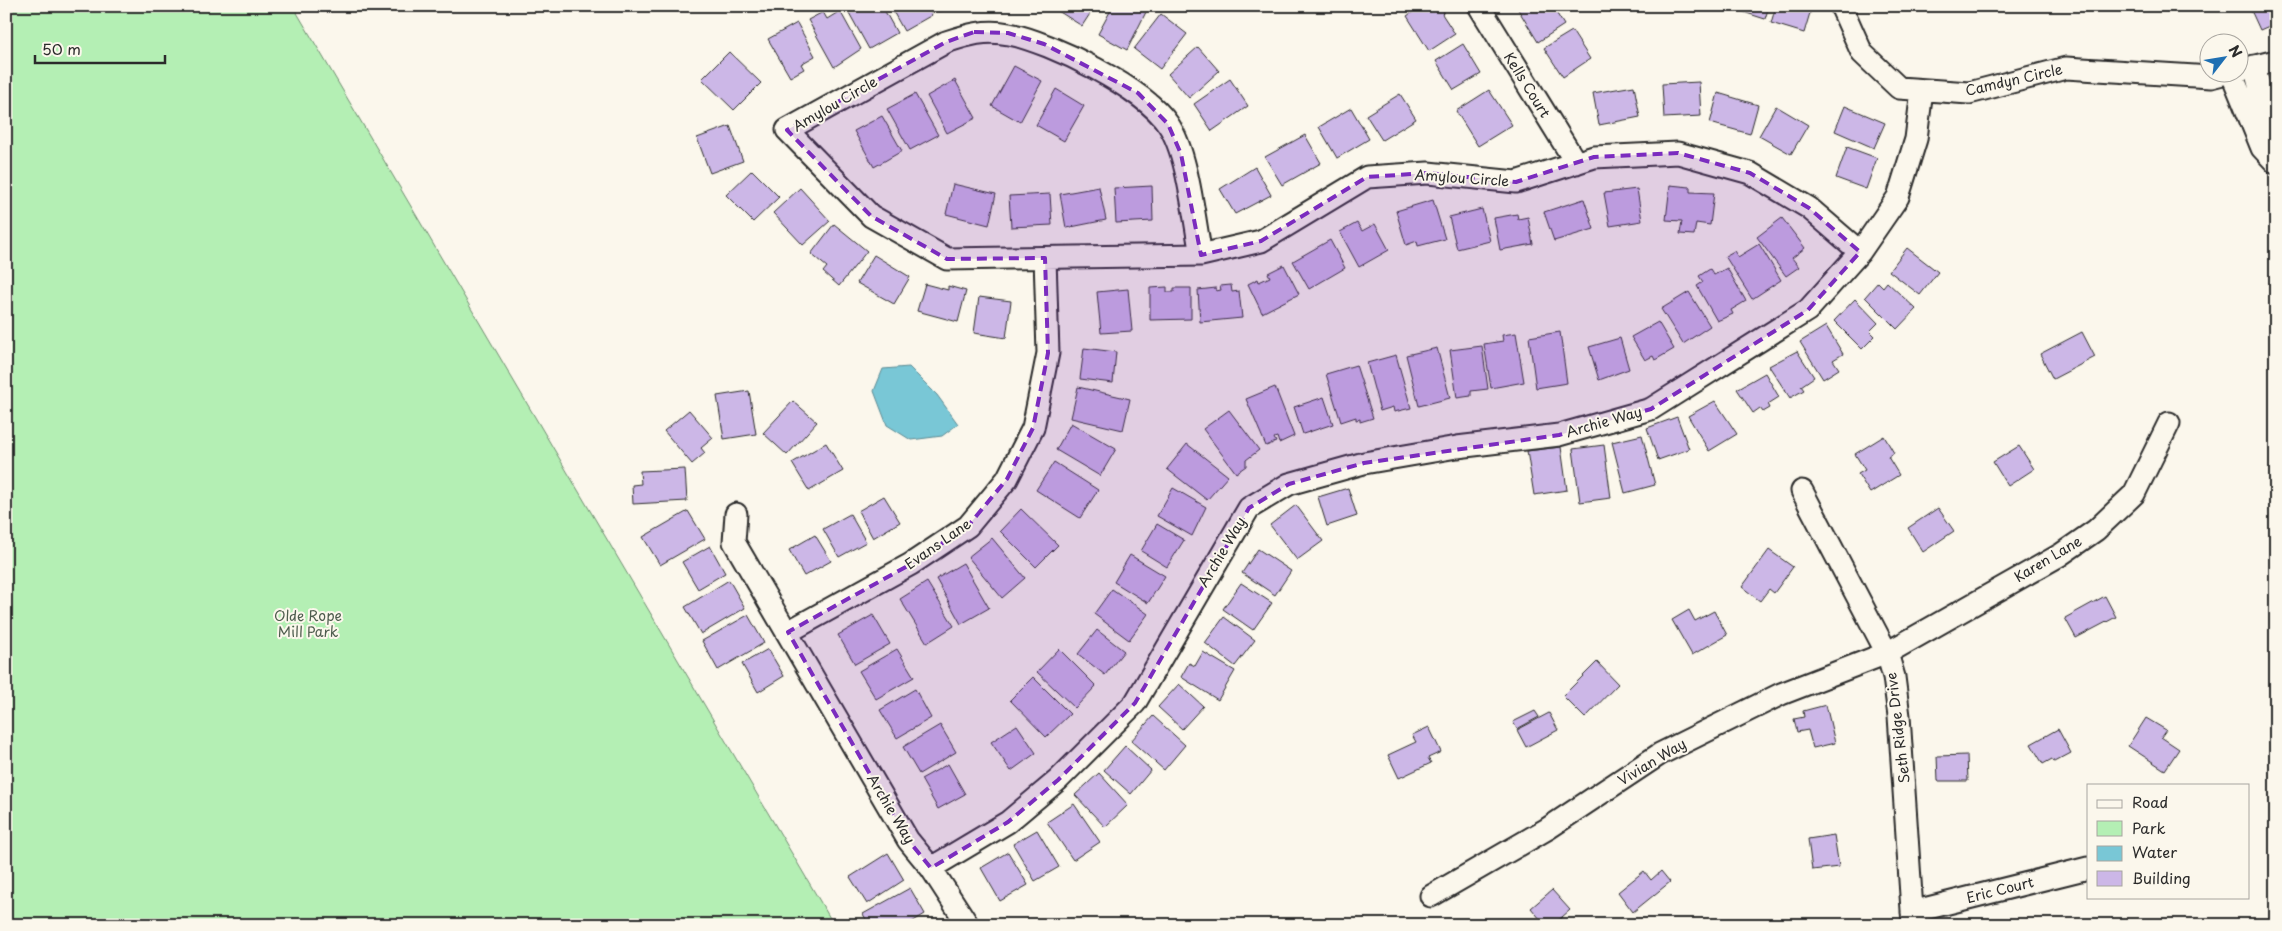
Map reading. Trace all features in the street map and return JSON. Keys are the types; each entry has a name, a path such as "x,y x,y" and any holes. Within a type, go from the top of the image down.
{"street":[{"name":"Kells Court","path":"1479,6 1576,163"},
{"name":"Camdyn Circle","path":"1841,6 1862,54 1899,88 1968,93 2066,68 2200,76"},
{"name":"Amylou Circle","path":"1201,255 1181,154 1168,124 1138,93 1044,44 1008,33 974,32 955,38 787,130 871,216 947,259 1201,255 1261,241 1367,178 1428,173 1516,182 1594,157 1678,152 1750,173 1809,208 1860,252"},
{"path":"2250,67 2276,61"},
{"path":"2250,75 2268,119 2276,133"},
{"path":"2234,82 2262,148 2276,163"},
{"name":"Archie Way","path":"736,514 734,542 908,840 931,868 1008,822 1058,780 1135,703 1249,508 1289,484 1364,463 1457,447 1559,435 1651,409 1808,310 1860,252 1898,197 1916,139 1922,90"},
{"name":"Evans Lane","path":"788,632 911,564 968,526 1007,479 1032,428 1048,353 1045,258"},
{"name":"Karen Lane","path":"1887,653 2060,555 2096,530 2134,494 2169,423"},
{"name":"Seth Ridge Drive","path":"1802,491 1887,653 1894,677 1899,716 1913,918"},
{"name":"Vivian Way","path":"1431,896 1547,829 1660,754 1782,694 1887,653"},
{"path":"931,868 968,925"},
{"name":"Eric Court","path":"1913,918 2087,868"}],"highlighted area":[{"path":"974,32 1008,33 1044,44 1138,93 1168,124 1181,154 1201,255 1261,241 1367,177 1428,173 1516,182 1594,157 1678,153 1750,173 1809,208 1860,252 1808,310 1651,409 1559,435 1364,463 1289,484 1249,508 1135,703 1058,780 1008,822 931,868 908,840 788,632 911,564 968,526 1007,479 1033,428 1048,353 1045,258 947,259 871,216 787,130 946,42"}],"green space":[{"name":"Olde Rope Mill Park","path":"6,6 293,6 834,925 6,925"}],"water":[{"path":"909,367 937,395 958,424 942,436 911,440 887,425 874,391 883,369"}],"building":[{"path":"856,6 882,6 897,33 869,49 848,11"},
{"path":"890,6 927,6 932,15 904,31"},
{"path":"937,6 954,6 954,7 939,12"},
{"path":"1057,6 1095,6 1082,26 1055,9"},
{"path":"1113,6 1139,6 1147,10 1127,50 1098,34"},
{"path":"1421,6 1441,6 1444,12 1442,14 1455,34 1429,51 1407,16"},
{"path":"1516,6 1552,6 1564,25 1538,42"},
{"path":"1735,6 1769,6 1765,19 1734,9"},
{"path":"1776,6 1812,6 1804,33 1771,23"},
{"path":"2249,6 2272,6 2276,13 2276,23 2260,30"},
{"path":"840,11 861,49 834,67 808,20 823,12 827,19"},
{"path":"1161,14 1187,34 1160,69 1134,49"},
{"path":"797,23 815,56 801,64 804,69 790,77 768,39"},
{"path":"1572,31 1590,59 1563,77 1544,48"},
{"path":"1463,44 1481,74 1454,90 1436,61"},
{"path":"1198,47 1219,71 1189,98 1168,74"},
{"path":"729,52 761,83 734,110 702,79"},
{"path":"1014,66 1042,81 1020,122 992,106"},
{"path":"1230,79 1248,106 1212,131 1194,104"},
{"path":"955,80 976,118 947,133 927,96"},
{"path":"1699,82 1701,116 1664,118 1662,84"},
{"path":"1634,86 1640,117 1599,125 1593,93"},
{"path":"1056,89 1084,106 1064,141 1036,125"},
{"path":"1489,90 1512,125 1478,146 1456,111"},
{"path":"1718,93 1758,105 1750,134 1710,123"},
{"path":"915,94 938,135 910,150 887,109"},
{"path":"1400,94 1416,119 1382,140 1366,115"},
{"path":"1776,106 1808,125 1791,154 1759,136"},
{"path":"1845,106 1885,123 1874,148 1835,131"},
{"path":"1351,108 1369,139 1337,158 1319,127"},
{"path":"882,116 902,151 874,167 854,131"},
{"path":"730,126 743,161 710,173 697,138"},
{"path":"1305,135 1321,163 1282,185 1265,157"},
{"path":"1847,147 1877,158 1866,189 1836,178"},
{"path":"1255,167 1271,195 1235,214 1220,189"},
{"path":"752,170 779,197 753,222 726,195"},
{"path":"953,184 996,194 989,225 946,214"},
{"path":"1670,185 1690,187 1690,192 1714,193 1710,225 1696,223 1694,235 1680,234 1682,221 1666,220"},
{"path":"1152,186 1153,221 1116,223 1114,188"},
{"path":"1099,187 1106,220 1066,228 1060,194"},
{"path":"800,188 830,221 803,245 773,213"},
{"path":"1637,189 1642,221 1610,226 1604,193"},
{"path":"1050,194 1052,225 1011,227 1009,196"},
{"path":"1584,199 1594,229 1554,241 1544,212"},
{"path":"1433,200 1445,239 1418,246 1417,241 1406,245 1396,211"},
{"path":"1482,209 1490,241 1457,249 1449,217"},
{"path":"1517,214 1518,219 1528,217 1533,244 1500,250 1494,218"},
{"path":"1782,218 1805,248 1792,258 1799,267 1786,276 1757,237"},
{"path":"1357,223 1362,231 1375,224 1389,250 1359,267 1340,232"},
{"path":"834,224 867,251 839,286 823,272 827,267 811,254"},
{"path":"1330,240 1345,268 1309,289 1293,261"},
{"path":"1759,244 1781,280 1752,299 1725,256 1734,251 1738,257"},
{"path":"1907,248 1938,272 1920,295 1889,271"},
{"path":"874,255 910,277 894,304 857,283"},
{"path":"1284,265 1299,294 1262,313 1248,284 1258,279 1259,282 1270,277 1268,273"},
{"path":"1727,268 1746,301 1731,310 1733,314 1717,321 1697,286 1703,282 1699,276 1710,269 1714,275"},
{"path":"1878,282 1883,287 1887,282 1916,309 1897,329 1865,297"},
{"path":"925,284 948,290 948,286 966,291 958,322 917,311"},
{"path":"1231,285 1232,292 1239,291 1242,318 1200,322 1198,290 1216,288 1216,291 1221,290 1220,286"},
{"path":"1167,287 1167,292 1174,292 1174,288 1191,288 1191,319 1150,320 1150,288"},
{"path":"1128,289 1132,331 1101,333 1097,292"},
{"path":"1689,292 1710,326 1683,344 1661,309"},
{"path":"979,297 1011,301 1006,338 974,333"},
{"path":"1855,299 1878,323 1870,331 1875,336 1862,349 1834,321"},
{"path":"1658,322 1674,349 1655,360 1653,356 1645,360 1631,337"},
{"path":"1826,326 1843,354 1833,360 1839,369 1823,379 1800,342"},
{"path":"1560,332 1567,383 1536,388 1529,337"},
{"path":"2082,332 2095,357 2053,379 2040,354"},
{"path":"1516,333 1524,382 1491,388 1484,344 1503,341 1502,335"},
{"path":"1620,338 1629,369 1599,380 1589,347"},
{"path":"1482,346 1488,389 1471,391 1471,396 1457,398 1450,350"},
{"path":"1084,348 1116,352 1113,383 1080,379"},
{"path":"1437,348 1450,398 1419,406 1406,355"},
{"path":"1797,351 1814,377 1801,386 1804,390 1790,398 1769,366"},
{"path":"1396,355 1411,408 1394,412 1393,407 1380,411 1367,363"},
{"path":"1356,365 1373,418 1360,422 1360,419 1356,420 1356,417 1341,422 1326,374"},
{"path":"1765,373 1779,397 1768,404 1770,408 1763,412 1760,408 1753,413 1737,389"},
{"path":"1078,387 1130,399 1123,430 1071,418"},
{"path":"1275,387 1294,436 1279,443 1277,437 1274,438 1276,442 1266,446 1246,399"},
{"path":"749,391 756,434 724,439 717,396"},
{"path":"1324,397 1333,424 1303,434 1294,407"},
{"path":"793,401 817,422 787,455 763,433"},
{"path":"1715,401 1737,434 1709,451 1688,416"},
{"path":"689,410 713,438 701,448 705,453 692,464 664,431"},
{"path":"1229,410 1259,450 1246,460 1246,466 1236,473 1203,429"},
{"path":"1677,417 1689,449 1658,460 1647,428"},
{"path":"1071,423 1116,449 1100,476 1056,450"},
{"path":"1642,435 1655,485 1625,493 1612,442"},
{"path":"1884,436 1894,453 1888,457 1899,475 1870,493 1858,474 1865,470 1855,454"},
{"path":"826,443 843,471 809,491 792,463"},
{"path":"1187,444 1228,476 1207,500 1167,469"},
{"path":"1604,445 1611,498 1580,502 1573,449"},
{"path":"2019,446 2034,469 2008,486 1993,462"},
{"path":"1561,447 1567,490 1534,495 1527,451"},
{"path":"1054,462 1098,490 1080,518 1036,490"},
{"path":"685,469 687,501 633,504 632,485 641,484 640,471"},
{"path":"1173,488 1206,507 1192,536 1157,516"},
{"path":"1348,488 1357,516 1327,526 1318,497"},
{"path":"884,496 900,522 873,538 858,511"},
{"path":"1296,505 1323,541 1297,560 1270,525"},
{"path":"1938,508 1954,531 1923,552 1908,528"},
{"path":"1021,509 1058,545 1036,567 1000,531"},
{"path":"688,511 705,539 660,565 643,537"},
{"path":"850,514 866,542 839,557 823,529"},
{"path":"1157,524 1184,540 1167,567 1141,551"},
{"path":"815,535 831,561 804,576 789,550"},
{"path":"992,538 1025,578 1002,598 968,557"},
{"path":"710,546 725,573 698,589 682,562"},
{"path":"1258,549 1291,571 1275,595 1242,573"},
{"path":"1769,550 1793,567 1774,593 1769,589 1760,601 1742,587"},
{"path":"1130,555 1165,576 1148,603 1114,582"},
{"path":"963,563 989,608 961,624 936,579"},
{"path":"729,580 745,608 701,634 685,607"},
{"path":"927,582 954,626 927,643 900,599"},
{"path":"1241,583 1272,603 1253,630 1223,609"},
{"path":"1112,589 1148,614 1129,640 1094,614"},
{"path":"2105,596 2116,617 2076,638 2065,618"},
{"path":"1689,610 1695,621 1714,611 1727,635 1692,655 1672,620"},
{"path":"748,615 764,643 718,670 702,641"},
{"path":"873,615 890,644 855,664 838,635"},
{"path":"1224,617 1255,640 1235,666 1205,643"},
{"path":"1097,630 1124,651 1105,675 1078,654"},
{"path":"768,649 784,676 758,692 742,664"},
{"path":"897,649 914,677 876,699 859,671"},
{"path":"1059,649 1096,686 1075,708 1037,672"},
{"path":"1203,652 1235,671 1218,700 1181,677 1189,663 1195,666"},
{"path":"1597,662 1618,684 1585,718 1563,696"},
{"path":"1033,677 1070,714 1046,737 1010,700"},
{"path":"1179,684 1203,706 1182,729 1158,707"},
{"path":"915,689 931,718 897,738 880,710"},
{"path":"1826,705 1835,743 1813,748 1808,730 1797,732 1794,719 1804,717 1803,711"},
{"path":"1535,711 1539,717 1517,729 1513,722"},
{"path":"1549,713 1558,730 1526,747 1517,730"},
{"path":"1153,716 1185,745 1164,770 1131,741"},
{"path":"2146,718 2166,730 2161,737 2179,749 2165,770 2128,746"},
{"path":"940,725 956,752 919,774 903,747"},
{"path":"1017,725 1036,753 1011,771 991,742"},
{"path":"1429,727 1441,752 1428,758 1431,763 1399,778 1388,755 1416,742 1412,735"},
{"path":"2058,729 2071,753 2054,762 2052,759 2043,764 2031,744"},
{"path":"1125,746 1151,770 1131,794 1104,770"},
{"path":"1967,755 1968,781 1938,781 1937,756"},
{"path":"948,764 965,794 938,809 921,779"},
{"path":"1099,773 1128,805 1105,827 1075,795"},
{"path":"1074,804 1100,842 1073,860 1047,822"},
{"path":"1037,830 1059,867 1035,881 1013,844"},
{"path":"1834,835 1839,867 1812,870 1808,839"},
{"path":"1008,852 1028,885 1000,901 981,868"},
{"path":"888,853 904,880 867,904 850,877"},
{"path":"1644,871 1651,880 1661,871 1670,882 1633,912 1618,892"},
{"path":"910,888 925,914 907,925 869,925 863,914"},
{"path":"1552,890 1570,910 1553,925 1545,925 1531,908"}]}
